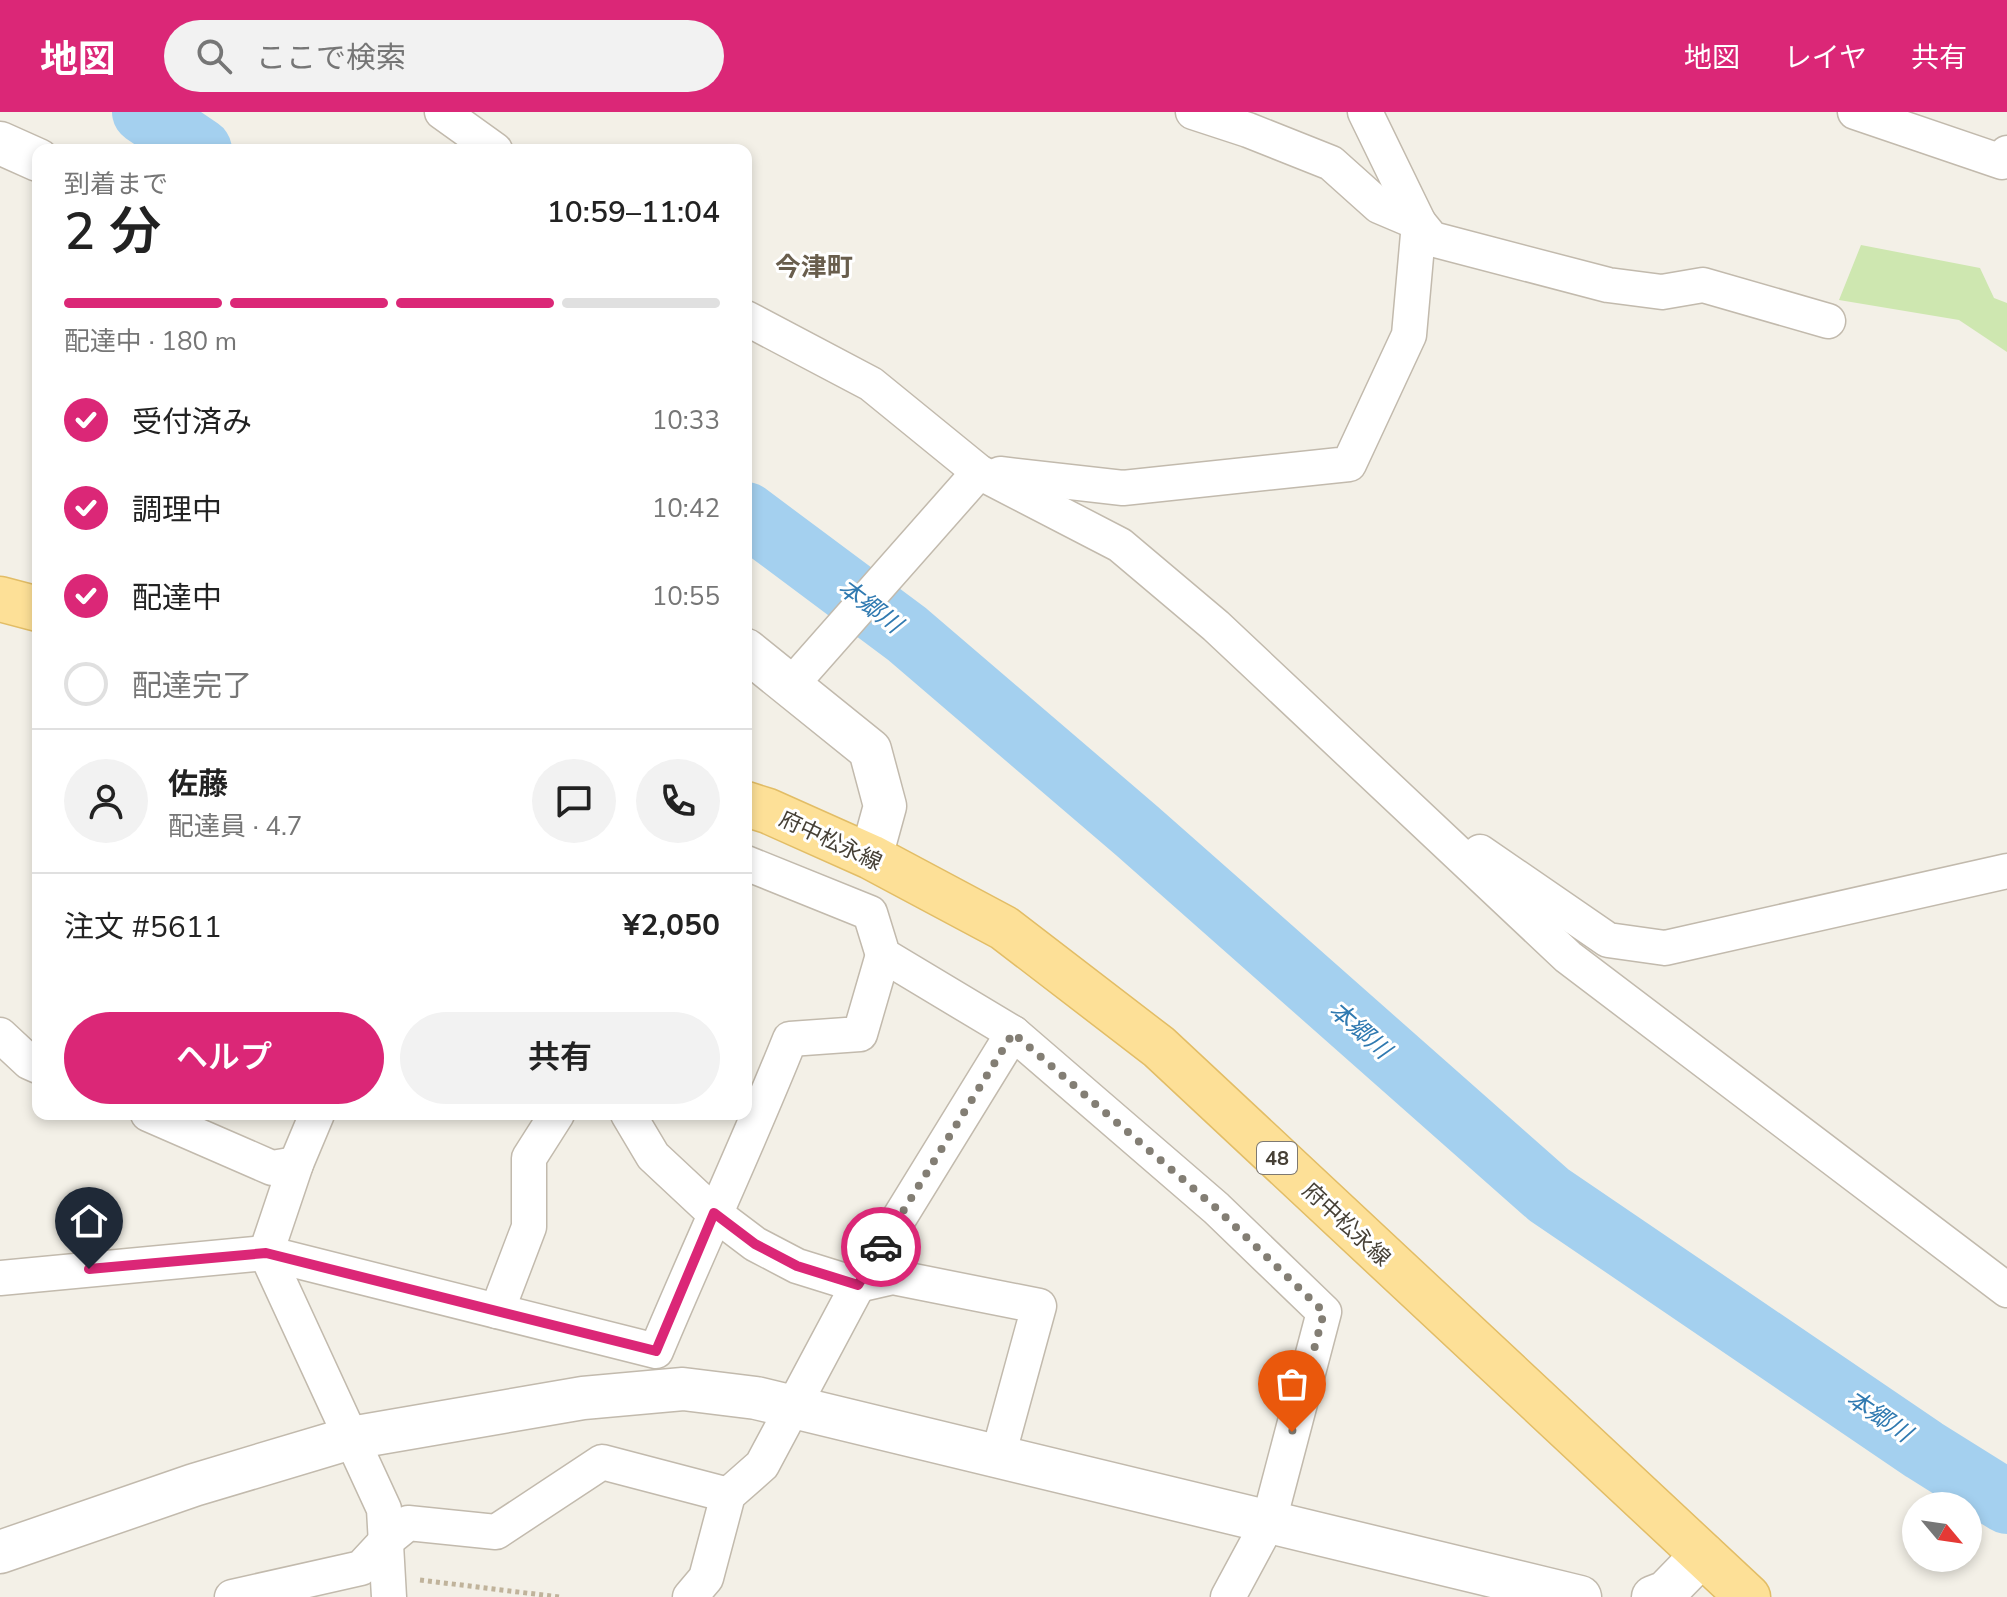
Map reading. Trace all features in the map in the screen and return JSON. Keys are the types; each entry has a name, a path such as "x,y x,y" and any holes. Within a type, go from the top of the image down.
{"main road":[{"path":"0,599 32,607"},
{"name":"府中松永線","path":"752,806 871,857 1004,928 1159,1047 1748,1597"}],"street":[{"path":"442,112 487,144"},
{"path":"1193,112 1245,121 1331,163 1379,206 1419,223"},
{"path":"1365,112 1419,223 1432,239 1608,285 1662,292 1703,285 1828,321"},
{"path":"1855,112 2002,162 2007,153"},
{"path":"0,143 32,157"},
{"path":"979,472 1123,488 1349,464 1409,335 1419,223"},
{"path":"752,321 871,384 979,472 1120,545 1216,626 1422,821 1468,854 1608,940 1665,948 2007,871"},
{"path":"803,672 979,472"},
{"path":"752,652 803,672 870,750 885,806 871,857"},
{"path":"1468,854 1568,957 2007,1290"},
{"path":"0,1278 266,1253 656,1351 714,1213 746,1148 790,1039 860,1034 883,955 870,913 752,865"},
{"path":"883,955 1013,1033 1216,1208 1324,1312 1269,1521 1228,1597"},
{"path":"703,1591 728,1495 762,1465 858,1285 1013,1033"},
{"path":"0,1035 32,1063"},
{"path":"162,1120 272,1168 296,1164"},
{"path":"314,1120 266,1253 384,1509 388,1587"},
{"path":"497,1311 529,1227 529,1158 553,1120"},
{"path":"632,1120 653,1156 714,1213 755,1244 797,1266 858,1285 893,1277 1039,1306 998,1456"},
{"path":"0,1552 194,1485 351,1438 583,1398 683,1389 792,1406 1580,1597"},
{"path":"232,1597 361,1568 408,1523 496,1532 602,1462 728,1495"},
{"path":"1653,1597 1666,1592 1703,1554"}],"path":[{"path":"388,1587 559,1597"}],"green space":[{"path":"1861,245 1980,268 1994,298 2007,303 2007,352 1959,320 1839,300"}],"waterway":[{"name":"本郷川","path":"144,112 191,144"},
{"name":"本郷川","path":"752,518 907,634 1137,831 1549,1195 1924,1450 2007,1502"}],"way so far":[{"path":"881,1247 1013,1033 1216,1208 1324,1312 1292,1432"}],"district":[{"name":"今津町","path":"814,267"}],"route":[{"path":"89,1269 266,1253 656,1351 714,1213 755,1244 797,1266 858,1285 881,1247"}]}
